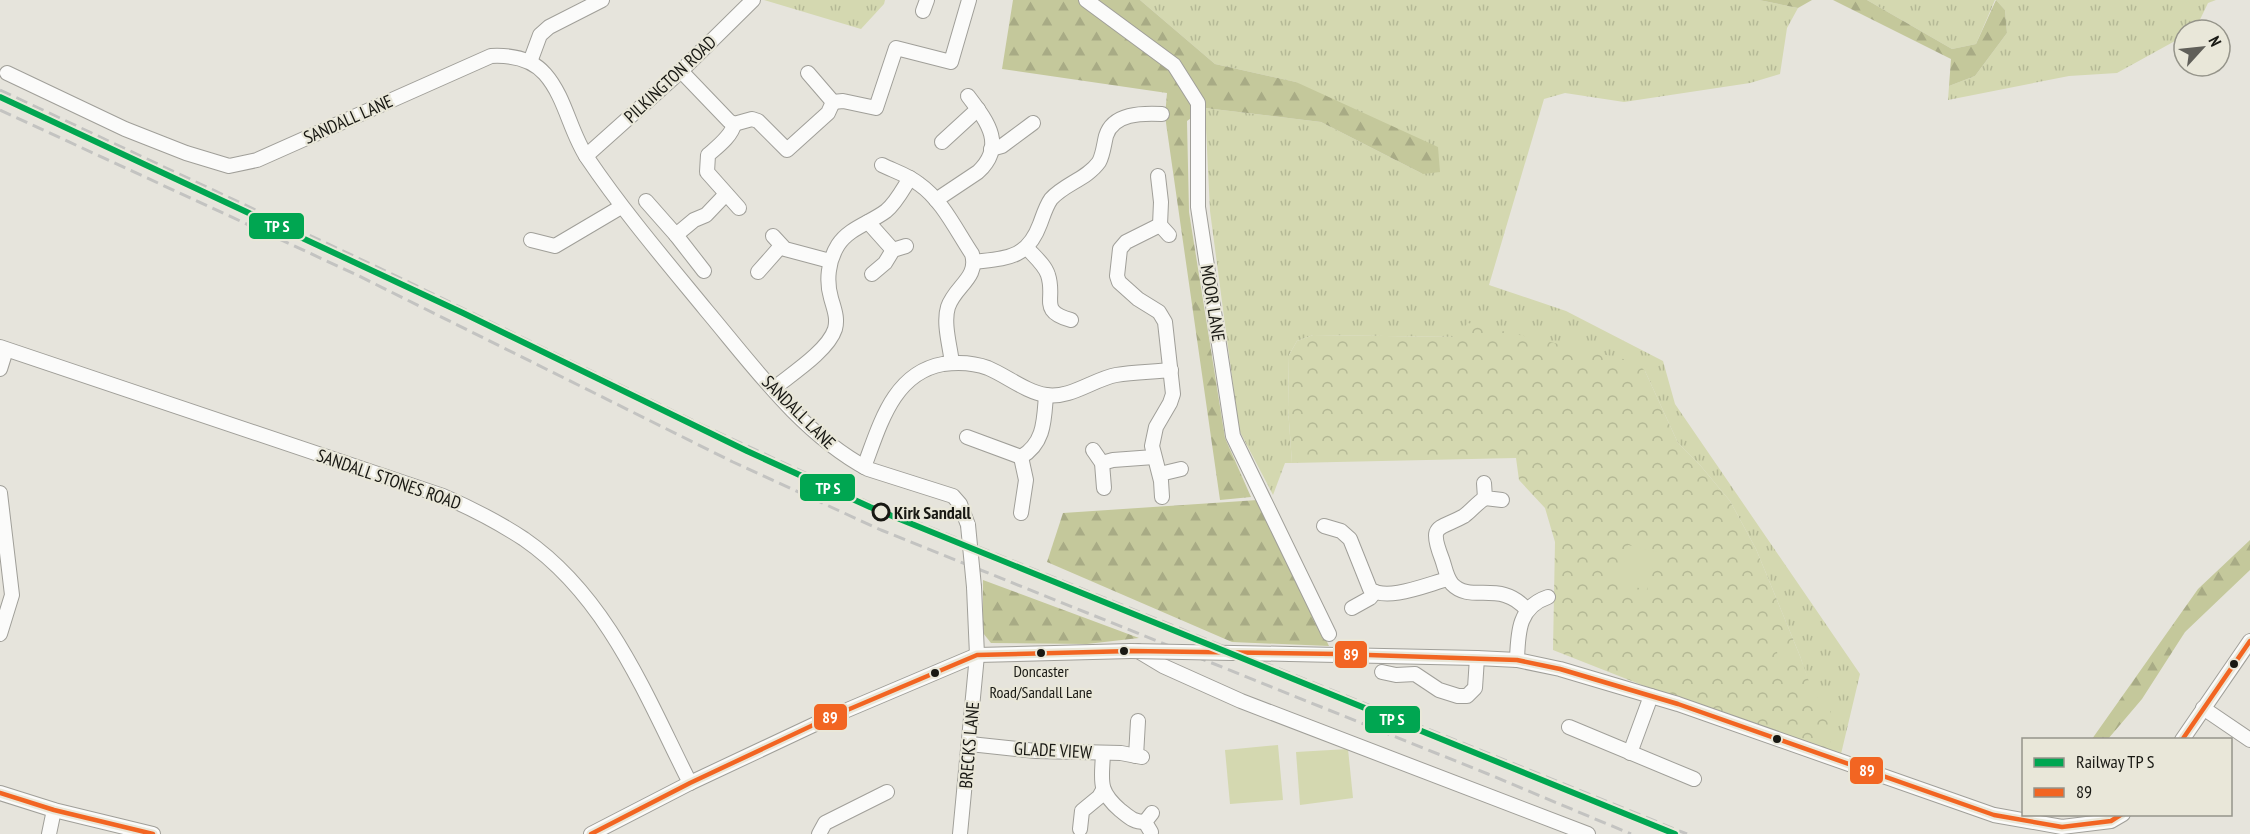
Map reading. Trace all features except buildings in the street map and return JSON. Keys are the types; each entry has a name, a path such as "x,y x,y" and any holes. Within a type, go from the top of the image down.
{"street":[{"path":"530,62 540,35 549,27 602,0"},
{"name":"PILKINGTON ROAD","path":"586,156 681,71 753,0"},
{"name":"MOOR LANE","path":"1086,0 1174,65 1188,84 1198,104 1198,207 1233,435 1329,634"},
{"path":"833,102 843,101 876,108 896,48 951,62 975,1"},
{"name":"SANDALL LANE","path":"7,73 124,129 186,153 229,166 257,160 491,56 507,55 530,62 544,73 554,87 586,156 621,207 773,389 840,453 864,467 953,496 960,504 968,525 974,587 976,655"},
{"path":"681,71 729,121 734,124 752,119 758,121 786,150 828,113 833,102"},
{"path":"808,73 833,102"},
{"path":"936,200 978,172 987,160 991,149 990,126 968,96"},
{"path":"974,262 1008,258 1027,248 1038,230 1051,199 1092,170 1100,161 1108,132 1112,127 1140,107 1162,114"},
{"path":"942,142 978,109"},
{"path":"991,149 1002,146 1033,123"},
{"path":"734,124 734,129 707,158 707,172 739,208"},
{"path":"882,165 910,178 936,200 972,254 973,271 948,307 952,363"},
{"path":"1158,176 1164,230 1126,242 1120,249 1117,276 1119,282 1138,299 1159,312 1165,322 1173,394 1156,427 1152,446 1160,474 1162,497"},
{"path":"773,389 822,348 835,331 836,320 828,282 830,261 838,245 849,233 886,211 910,178"},
{"path":"676,236 694,220 706,215 726,194"},
{"path":"646,201 704,271"},
{"path":"531,240 555,246 621,207"},
{"path":"868,222 899,248 872,274"},
{"path":"758,272 777,241 785,249 830,261"},
{"path":"1027,248 1048,275 1049,303 1055,315 1051,330"},
{"path":"1055,315 1071,320"},
{"path":"0,369 3,349"},
{"name":"SANDALL STONES ROAD","path":"3,349 443,496 471,508 525,540 570,580 602,618 627,658 690,783"},
{"path":"864,467 887,407 895,394 917,373 933,366 952,363 987,368 1046,395 1071,392 1116,375 1171,370"},
{"path":"967,437 1021,457 1027,454 1041,437 1046,395"},
{"path":"1093,450 1102,463 1104,488"},
{"path":"1021,457 1026,480 1021,513"},
{"path":"1102,463 1154,457"},
{"path":"1160,474 1181,470"},
{"path":"1484,483 1485,498"},
{"path":"0,493 12,595 0,634"},
{"path":"1502,500 1485,498 1466,514 1442,525 1436,535 1436,543 1448,579 1458,589 1467,592 1499,592 1517,599 1527,610"},
{"path":"1324,526 1355,533 1370,589 1382,595 1448,579"},
{"path":"1352,608 1370,598 1375,592"},
{"path":"1517,660 1520,627 1527,610 1538,600 1548,597"},
{"path":"2183,738 2250,641"},
{"path":"591,834 690,783 826,719 976,655 1134,651 1517,660 1560,669 1651,696 1994,815 2062,827 2116,823"},
{"path":"1134,651 1241,700 1588,834"},
{"name":"BRECKS LANE","path":"960,834 970,744 976,655"},
{"path":"1382,672 1396,675 1415,674 1438,690 1458,696 1467,696 1475,688 1477,658"},
{"path":"1630,753 1651,696"},
{"path":"2203,708 2250,740"},
{"name":"GLADE VIEW","path":"970,744 1036,751 1102,753 1139,757 1138,721"},
{"path":"1569,727 1694,779"},
{"path":"1102,753 1103,790 1106,797 1133,821 1149,822"},
{"path":"1080,830 1082,811 1099,797 1103,790"},
{"path":"819,834 825,823 887,792"},
{"path":"0,793 54,810 153,834"},
{"path":"49,834 54,810"}],"green space":[{"path":"764,0 885,0 861,29"},
{"path":"1013,0 1140,0 1215,64 1296,82 1438,147 1440,172 1423,174 1321,122 1205,108 1187,121 1189,212 1225,438 1251,497 1220,500 1165,116 1167,93 1002,69"},
{"path":"1140,0 1759,0 1798,8 1787,28 1780,74 1750,83 1624,102 1565,93 1544,99 1489,285 1566,311 1663,361 1675,404 1860,674 1841,754 1831,751 1800,656 1756,549 1730,501 1678,443 1645,371 1457,337 1313,335 1297,341 1289,355 1288,408 1292,463 1285,463 1273,495 1239,430 1210,211 1205,108 1321,122 1423,174 1296,82 1215,64"},
{"path":"1759,0 1812,0 1798,8"},
{"path":"1833,0 1867,0 1952,49 1976,44 1996,0 2005,10 2007,33 1975,76 1949,86 1951,59"},
{"path":"1867,0 1995,0 1976,44 1952,49"},
{"path":"1996,0 2216,0 2208,3 2201,18 2172,18 2172,43 2117,73 2069,76 1948,100 1949,86 1975,76 2007,33 2005,10"},
{"path":"1468,323 1636,362 1645,371 1678,443 1730,501 1756,549 1814,696 1830,705 1831,751 1657,691 1553,650 1555,542 1545,508 1519,480 1516,458 1292,463 1288,408 1289,355 1297,341 1313,335 1457,337"},
{"path":"1258,500 1329,646 1232,642 1047,562 1063,513"},
{"path":"2250,540 2250,570 2185,632 2142,699 2109,738 2093,738 2198,589"},
{"path":"1628,545 1657,552 1647,590 1619,583"},
{"path":"983,580 1139,638 1087,644 991,643 983,633"},
{"path":"1790,649 1792,663 1778,664 1777,650"},
{"path":"1278,745 1283,800 1230,804 1225,750"},
{"path":"1348,749 1353,798 1300,805 1296,752"}],"railway":[{"path":"0,90 392,274 702,425 870,503 1687,834"},
{"path":"0,110 357,275 733,462 881,530 1488,774 1631,834"}],"transit line":[{"path":"0,97 463,313 747,451 870,507 1675,834"},
{"name":"89","path":"2183,738 2250,641"},
{"name":"89","path":"591,834 690,783 826,719 977,655 1131,651 1339,654 1517,660 1560,669 1678,704 1994,815 2062,827 2111,821 2119,816"},
{"name":"89","path":"0,793 54,810 153,834"}],"place":[{"name":"Kirk Sandall","path":"881,512"},
{"name":"Doncaster Road/Sandall Lane","path":"1041,653"}]}
